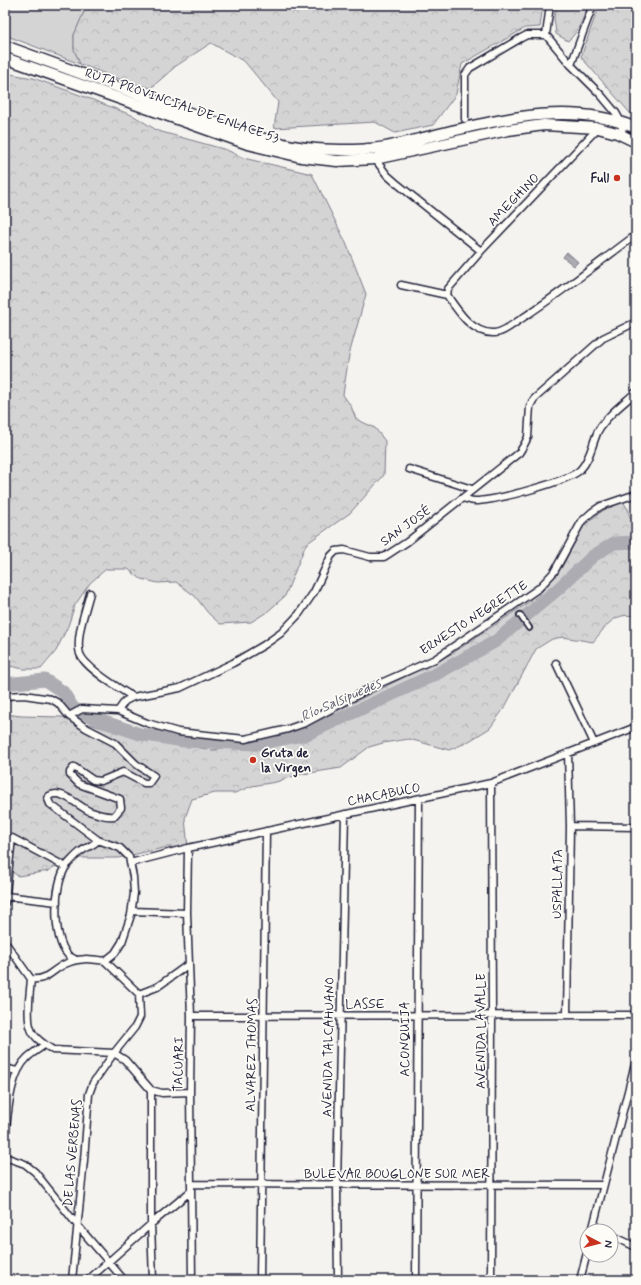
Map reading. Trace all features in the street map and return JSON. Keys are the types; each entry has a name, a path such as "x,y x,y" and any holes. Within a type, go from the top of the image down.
{"main road":[{"name":"RUTA PROVINCIAL DE ENLACE 53","path":"5,46 250,134 294,146 334,150 369,150 516,118 548,114 600,117 621,122 636,128"},
{"name":"RUTA PROVINCIAL DE ENLACE 53","path":"5,58 248,144 310,159 337,161 375,160 530,126 544,125 598,128 617,133 636,142"}],"street":[{"path":"550,5 546,35 616,113 621,122 623,136"},
{"path":"572,65 593,5"},
{"path":"465,119 465,75 470,68 527,35 546,35"},
{"name":"AMEGHINO","path":"447,292 481,251 598,128"},
{"path":"375,160 387,175 395,182 481,251"},
{"path":"401,285 447,292 466,320 477,328 495,333 505,329 540,307 636,235"},
{"name":"SAN JOSÉ","path":"133,697 180,688 234,663 281,633 299,614 314,592 331,556 336,551 344,550 370,557 384,556 407,542 519,453 528,437 530,406 534,399 603,338 636,322"},
{"path":"463,498 473,501 497,498 544,486 580,470 587,460 598,431 606,419 636,392"},
{"path":"409,469 472,489"},
{"name":"ERNESTO NEGRETTE","path":"69,716 82,709 118,711 147,723 178,732 245,739 288,729 306,723 374,686 435,659 539,588 554,572 582,521 601,506 636,494"},
{"path":"90,593 79,639 80,653 84,661 112,685 133,697"},
{"path":"520,615 529,628"},
{"path":"556,662 594,743"},
{"path":"5,696 24,695 51,699 58,703 69,716 86,728 115,743 136,764 154,776 149,783 144,783 123,772 101,781 93,780 74,767 70,772 70,775 79,784 120,799 121,808 114,816 106,817 88,810 73,800 57,794 52,793 48,799 50,804 98,840 120,848 129,857 133,877 134,893 132,911 122,942 115,953 105,961"},
{"path":"118,711 125,701 133,697"},
{"name":"CHACABUCO","path":"130,863 188,848 491,783 636,727"},
{"name":"USPALLATA","path":"567,1015 570,826 568,753"},
{"name":"AVENIDA LAVALLE","path":"491,783 491,1280"},
{"name":"ACONQUIJA","path":"416,1280 416,1015 419,799"},
{"name":"AVENIDA TALCAHUANO","path":"338,1280 340,1015 345,814"},
{"path":"570,826 636,827"},
{"name":"ALVAREZ THOMAS","path":"260,1280 266,831"},
{"path":"5,903 12,838 66,866"},
{"path":"76,960 68,954 61,941 56,917 58,888 66,866 80,851 94,845 98,840"},
{"name":"TACUARI","path":"188,848 187,913 190,1016 192,1280"},
{"path":"6,896 57,902"},
{"path":"132,911 187,913"},
{"path":"5,942 31,979 29,1007 31,1030 44,1045 53,1050 114,1053 125,1060 151,1090 162,1094 190,1092"},
{"path":"31,979 39,980 64,964 86,958 105,961 139,994 157,987 189,964"},
{"name":"DE LAS VERBENAS","path":"72,1280 89,1094 92,1083 135,1027 140,1017 139,994"},
{"name":"LASSE","path":"190,1016 636,1015"},
{"path":"5,1138 17,1071 26,1059 44,1045"},
{"path":"594,1223 636,1060"},
{"path":"5,1062 8,1069 17,1071"},
{"path":"629,1084 636,1087"},
{"path":"151,1090 151,1224 153,1280"},
{"path":"5,1157 25,1164 36,1172 108,1263 124,1280"},
{"name":"BULEVAR BOUGLONE SUR MER","path":"191,1184 491,1186 603,1185"},
{"path":"88,1280 191,1191"},
{"path":"619,1239 636,1247"},
{"path":"580,1280 584,1263"}],"green space":[{"path":"5,5 87,5 74,35 74,49 80,64 5,35"},
{"path":"87,5 543,5 540,27 525,28 462,64 456,94 433,125 395,133 375,122 274,128 278,102 245,62 211,43 176,66 151,88 127,82 80,64 74,49 74,35"},
{"path":"557,5 588,5 578,29 568,41 556,34 554,17"},
{"path":"599,5 636,5 636,115 630,113 581,57"},
{"path":"5,73 33,78 88,98 134,116 158,131 227,150 243,158 312,174 346,243 366,294 349,355 343,395 351,406 356,419 375,428 385,441 384,475 350,513 306,544 285,596 267,612 251,622 220,624 208,613 195,596 176,582 158,583 141,579 128,569 106,569 90,583 75,605 68,626 56,651 41,669 24,669 5,665"},
{"path":"623,502 628,509 630,518 636,520 636,619 634,616 620,616 610,622 593,642 563,637 552,639 536,649 505,707 490,728 466,743 449,750 409,739 383,743 369,747 341,768 297,775 276,782 252,786 235,793 215,793 192,799 185,818 188,848 168,847 118,858 78,858 62,861 49,871 18,876 10,870 9,861 5,858 5,714 62,717 153,741 214,750 308,727 354,702 453,653 538,596 562,567 583,527 613,504"}],"water":[{"path":"567,252 578,262 574,266 563,257"}],"waterway":[{"name":"Río Salsipuedes","path":"5,684 45,680 63,692 73,708 96,719 140,734 184,741 256,744 307,734 438,673 496,641 558,589 593,556 614,543 636,542"}],"place":[{"name":"Full","path":"617,178"},
{"name":"Gruta de la Virgen","path":"253,760"}]}
